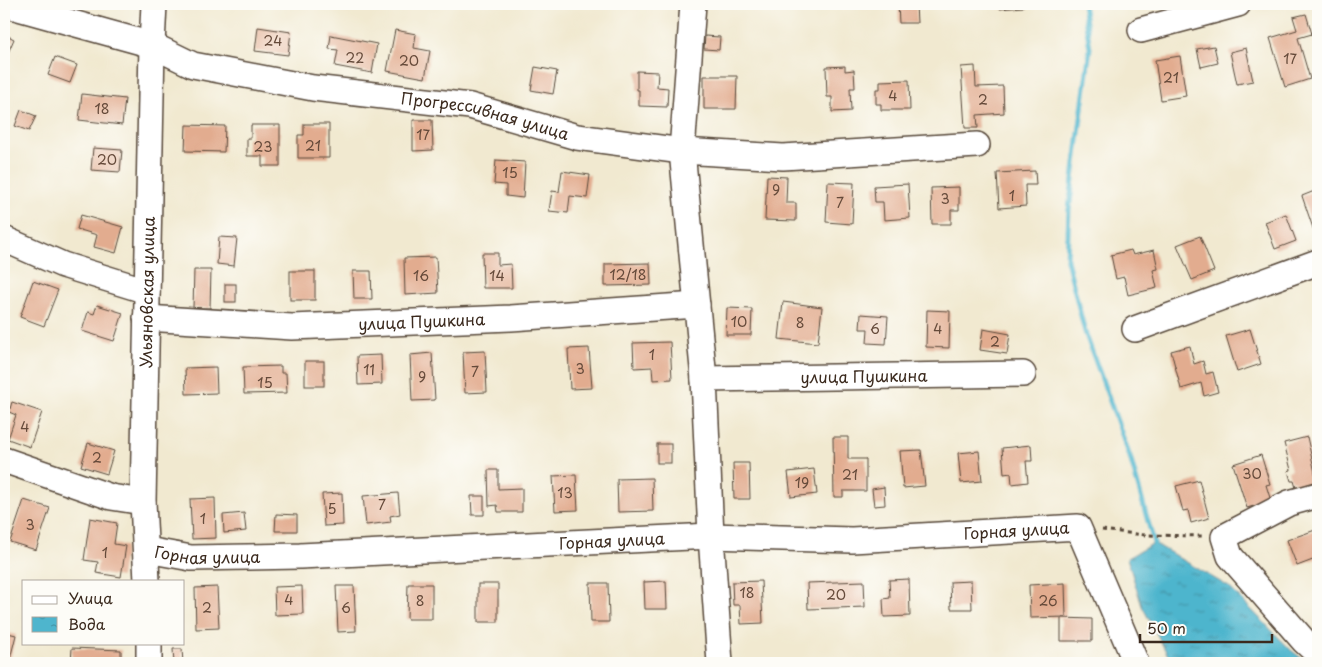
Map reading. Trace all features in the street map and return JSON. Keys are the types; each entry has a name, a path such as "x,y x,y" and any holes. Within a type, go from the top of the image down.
{"street":[{"name":"Прогрессивная улица","path":"4,4 152,45 193,65 313,88 470,106 577,137 682,151 783,157 977,145"},
{"name":"Ульяновская улица","path":"147,580 147,550 143,502 154,4"},
{"path":"693,4 682,151 704,378 720,663"},
{"path":"1140,30 1238,4"},
{"path":"4,239 64,265 147,291"},
{"path":"1135,328 1318,262"},
{"name":"улица Пушкина","path":"146,318 292,327 512,318 697,305"},
{"name":"улица Пушкина","path":"704,378 1024,374"},
{"path":"4,460 111,497 143,502"},
{"path":"1318,495 1289,503 1224,537 1230,556 1304,641 1318,654"},
{"path":"1078,527 1136,663"},
{"name":"Горная улица","path":"147,550 191,558 300,556 712,536 852,540 1078,527"},
{"path":"149,644 149,663"}],"path":[{"path":"1078,527 1146,535 1224,537"}],"water":[{"path":"1154,543 1229,587 1292,651 1308,663 1172,663 1142,606 1127,558"}],"building":[{"path":"898,4 916,4 917,23 899,23"},
{"path":"1000,4 1023,4 1023,7 1000,9"},
{"path":"1306,14 1312,34 1298,38 1310,79 1285,87 1270,38 1297,30 1293,17"},
{"path":"258,27 291,32 288,55 255,51"},
{"path":"395,30 416,34 414,48 430,51 425,78 387,71"},
{"path":"4,34 14,39 4,62"},
{"path":"331,35 377,44 372,73 335,66 338,50 329,49"},
{"path":"705,36 720,37 719,50 704,49"},
{"path":"1214,46 1218,63 1201,67 1197,49"},
{"path":"1246,48 1253,81 1237,84 1230,52"},
{"path":"1180,56 1186,96 1161,100 1155,60"},
{"path":"55,57 77,65 70,83 48,75"},
{"path":"845,66 845,71 854,70 855,88 850,88 851,111 832,112 832,97 827,97 826,67"},
{"path":"975,66 976,87 1003,86 1004,113 977,115 978,128 965,128 961,67"},
{"path":"535,67 557,71 553,94 531,90"},
{"path":"637,71 658,72 657,87 668,88 667,107 639,106"},
{"path":"704,76 737,76 736,109 704,109"},
{"path":"909,80 910,110 881,110 881,104 876,104 876,89 880,89 880,81"},
{"path":"82,94 125,99 122,125 79,120"},
{"path":"21,110 36,116 29,131 15,126"},
{"path":"413,120 432,120 433,150 413,151"},
{"path":"304,124 329,124 329,158 298,158 298,135 304,135"},
{"path":"186,125 225,126 224,152 185,151"},
{"path":"251,125 280,125 280,166 262,166 262,156 247,156 247,138 251,138"},
{"path":"93,148 122,150 120,172 91,170"},
{"path":"496,160 525,162 523,198 506,196 506,185 494,184"},
{"path":"562,171 590,175 587,198 570,196 568,213 549,211 552,191 559,192"},
{"path":"1035,171 1036,185 1025,185 1026,206 999,208 997,173"},
{"path":"767,176 787,177 786,203 796,203 796,221 765,220"},
{"path":"828,182 854,183 852,224 826,222"},
{"path":"908,184 910,218 884,220 883,202 875,202 874,186"},
{"path":"959,187 959,210 951,210 951,224 932,224 931,188"},
{"path":"1317,190 1318,229 1314,231 1302,196"},
{"path":"1286,214 1296,241 1275,249 1265,222"},
{"path":"81,215 123,227 116,253 94,247 97,235 77,229"},
{"path":"1200,236 1214,271 1192,280 1177,245"},
{"path":"219,237 237,238 234,266 217,264"},
{"path":"1131,250 1133,255 1154,250 1158,269 1153,270 1157,288 1128,295 1124,277 1116,279 1111,255"},
{"path":"482,253 498,253 498,265 511,264 512,288 483,288"},
{"path":"436,257 438,293 405,295 404,258"},
{"path":"650,263 651,285 605,286 605,264"},
{"path":"194,270 211,270 210,308 193,308"},
{"path":"290,271 315,271 315,300 290,300"},
{"path":"353,271 371,271 372,299 354,299"},
{"path":"33,281 58,290 44,326 20,317"},
{"path":"225,284 236,284 236,302 225,302"},
{"path":"783,302 822,307 818,343 779,339"},
{"path":"97,305 123,313 114,341 82,331 88,312 94,314"},
{"path":"727,308 752,309 751,335 726,335"},
{"path":"927,310 950,311 949,348 926,347"},
{"path":"861,314 888,316 886,344 867,343 868,329 860,329"},
{"path":"983,329 1010,334 1007,354 980,350"},
{"path":"1250,329 1261,364 1237,372 1226,336"},
{"path":"670,342 672,379 653,380 652,367 634,368 633,343"},
{"path":"1190,346 1194,364 1203,361 1206,374 1213,372 1218,392 1204,396 1201,383 1181,389 1171,351"},
{"path":"589,348 592,388 570,389 568,349"},
{"path":"485,351 487,392 465,393 463,352"},
{"path":"432,353 435,400 412,401 410,355"},
{"path":"381,355 382,384 358,385 357,356"},
{"path":"305,361 324,361 324,386 305,386"},
{"path":"281,366 281,373 286,373 287,393 244,394 243,367"},
{"path":"216,367 217,393 186,394 185,368"},
{"path":"12,402 42,412 30,447 8,439 16,415 9,412"},
{"path":"833,437 848,437 848,459 866,459 866,491 843,491 843,497 834,497"},
{"path":"1307,437 1318,486 1297,491 1288,471 1291,470 1284,443"},
{"path":"88,443 114,451 107,474 81,466"},
{"path":"657,444 671,444 671,463 657,463"},
{"path":"1031,445 1032,461 1026,461 1028,482 1012,484 1011,473 1004,474 1002,448"},
{"path":"921,450 925,486 903,488 900,451"},
{"path":"979,451 982,481 961,483 958,453"},
{"path":"1261,455 1270,484 1266,485 1271,501 1247,508 1233,464"},
{"path":"733,463 749,463 750,499 734,499"},
{"path":"814,469 817,494 791,497 788,472"},
{"path":"488,470 498,470 498,489 522,488 522,512 498,512 497,505 489,506"},
{"path":"576,475 578,510 555,511 553,476"},
{"path":"652,478 653,511 618,512 617,479"},
{"path":"1199,480 1209,518 1191,523 1188,510 1183,511 1176,486"},
{"path":"884,487 885,505 874,506 872,489"},
{"path":"342,493 343,525 324,526 322,494"},
{"path":"398,493 400,514 390,516 391,522 366,525 363,496"},
{"path":"471,496 484,496 484,515 472,515"},
{"path":"215,498 216,538 192,539 190,499"},
{"path":"24,500 50,508 36,550 10,542"},
{"path":"244,513 246,531 224,533 223,515"},
{"path":"276,514 297,515 297,531 275,531"},
{"path":"90,518 117,523 114,544 126,546 121,577 96,573 98,562 84,560"},
{"path":"1318,529 1318,558 1297,566 1287,540"},
{"path":"909,579 910,616 884,617 883,599 890,598 889,580"},
{"path":"666,581 667,609 645,609 644,582"},
{"path":"761,581 763,623 741,624 740,605 733,605 732,582"},
{"path":"864,581 865,607 808,609 807,583"},
{"path":"971,581 972,609 951,609 950,582"},
{"path":"590,583 608,583 609,622 591,622"},
{"path":"1065,583 1066,617 1030,618 1029,585"},
{"path":"408,584 432,584 432,619 407,619"},
{"path":"478,584 498,584 498,622 478,622"},
{"path":"302,586 303,614 275,615 274,587"},
{"path":"336,586 354,586 356,631 338,632"},
{"path":"217,587 219,628 196,629 195,588"},
{"path":"1061,618 1092,619 1092,641 1061,641"},
{"path":"4,632 16,635 9,663 4,663"},
{"path":"72,648 121,650 121,663 71,663"},
{"path":"173,649 182,649 183,663 174,663"}],"waterway":[{"path":"1083,4 1090,48 1069,210 1067,260 1085,332 1130,457 1154,543"}]}
